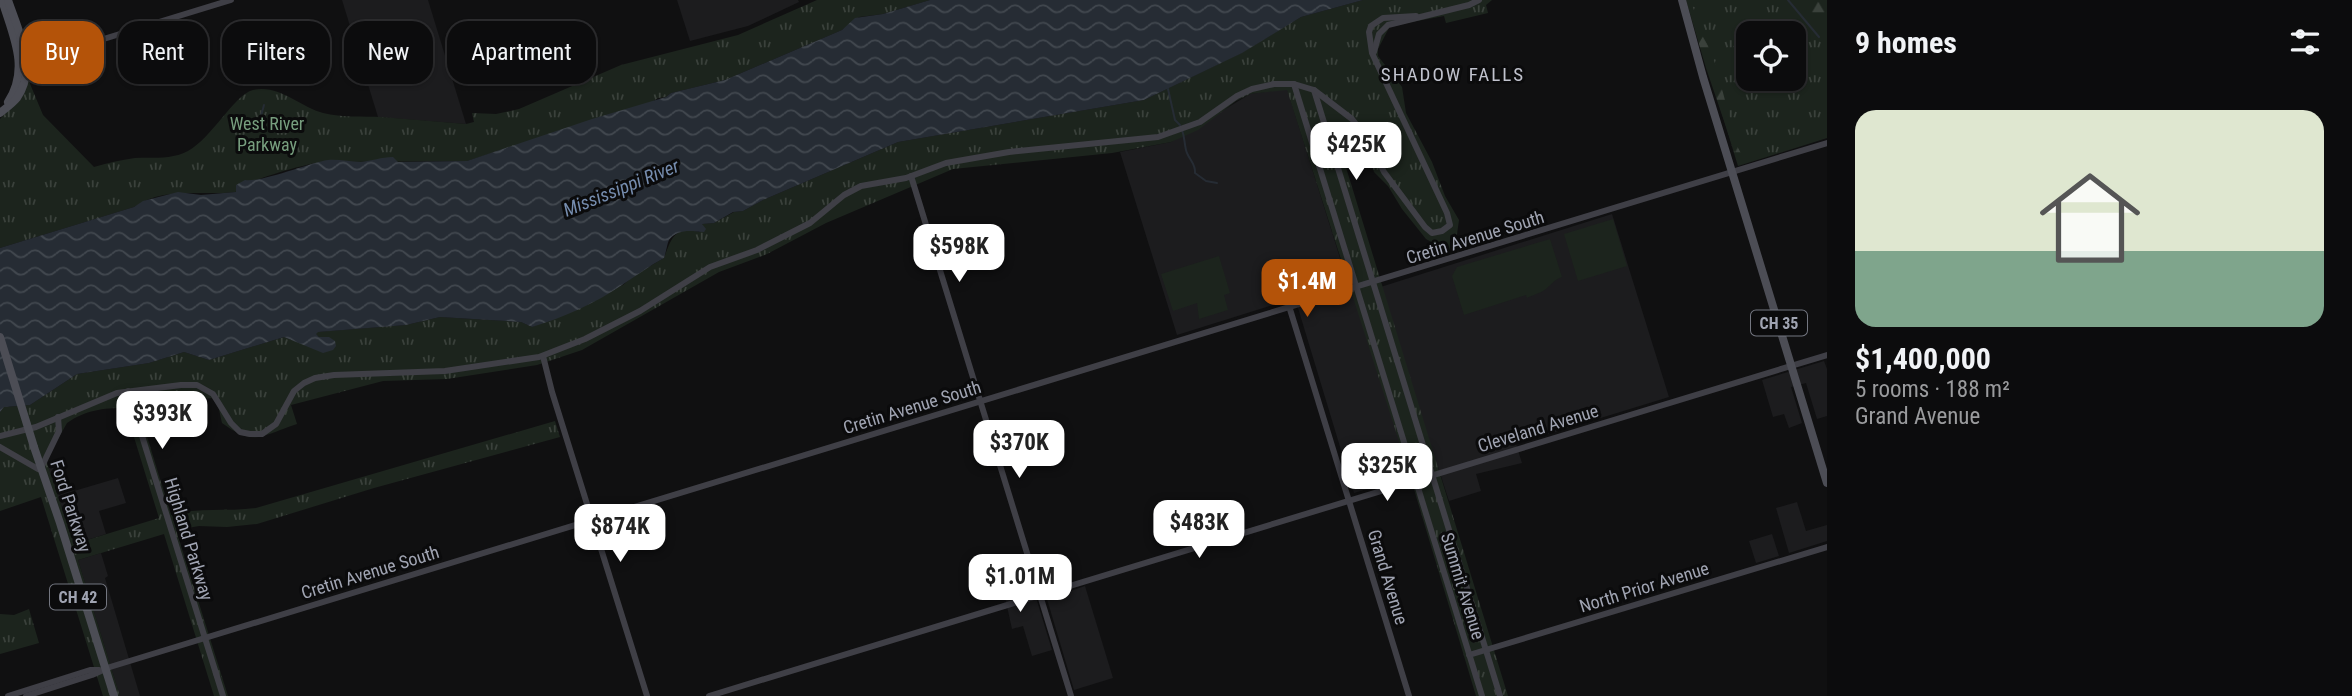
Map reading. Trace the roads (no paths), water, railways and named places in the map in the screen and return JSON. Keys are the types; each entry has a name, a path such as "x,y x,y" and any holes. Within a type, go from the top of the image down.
{"main road":[{"path":"2,0 21,58"},
{"path":"8,0 21,55"},
{"name":"CH 35","path":"1680,0 1827,483"},
{"path":"1,112 12,104 24,84"},
{"name":"Ford Parkway","path":"0,337 33,452 112,696"},
{"name":"CH 35","path":"1807,415 1811,419 1827,471"}],"street":[{"path":"104,39 232,0"},
{"path":"0,436 36,426 103,397 171,385 197,385 217,397 237,429 250,435 258,435 276,424 294,391 315,378 445,371 541,356 612,327 710,267 757,250 810,223 844,195 861,186 911,176 946,163 1009,152 1139,139 1170,133 1191,126 1252,89 1285,83 1314,90 1359,126 1381,167 1425,227 1432,233 1443,231 1450,225 1447,213 1372,53 1369,32 1374,22 1383,18 1416,16 1469,5 1479,0"},
{"name":"Summit Avenue","path":"1294,84 1482,696"},
{"name":"Summit Avenue","path":"1314,90 1500,696"},
{"name":"Cretin Avenue South","path":"26,696 103,669 1827,143"},
{"path":"911,176 1071,696"},
{"name":"Grand Avenue","path":"1289,306 1409,696"},
{"name":"Cleveland Avenue","path":"709,696 1827,355"},
{"path":"541,356 647,696"},
{"name":"Highland Parkway","path":"126,391 221,696"},
{"path":"0,447 40,467 59,431 58,417"},
{"path":"21,458 33,452 44,451 51,445"},
{"name":"North Prior Avenue","path":"1469,655 1827,547"},
{"name":"Cretin Avenue South","path":"8,696 90,670 103,669"}],"water":[{"name":"Mississippi River","path":"930,0 1363,0 1301,17 1242,53 1144,100 898,142 743,211 733,212 714,223 702,224 706,229 704,232 685,231 673,236 669,240 664,258 612,292 567,315 532,327 521,322 440,317 406,325 318,332 316,334 319,337 329,337 335,341 333,350 323,353 284,337 209,360 184,352 149,363 77,374 30,405 4,407 0,412 0,248 134,207 143,201 178,192 201,195 236,192 236,185 245,180 262,179 328,160 361,162 393,157 398,162 467,161 666,97 671,93 725,80 842,30 855,18 883,14"}],"waterway":[{"path":"1788,0 1819,37"},
{"path":"1168,89 1175,120 1180,125"},
{"path":"261,116 264,105"},
{"path":"1182,130 1195,173 1206,181 1217,183"}],"district":[{"name":"SHADOW FALLS","path":"1453,74"}],"park label":[{"name":"West River Parkway","path":"267,133"}]}
